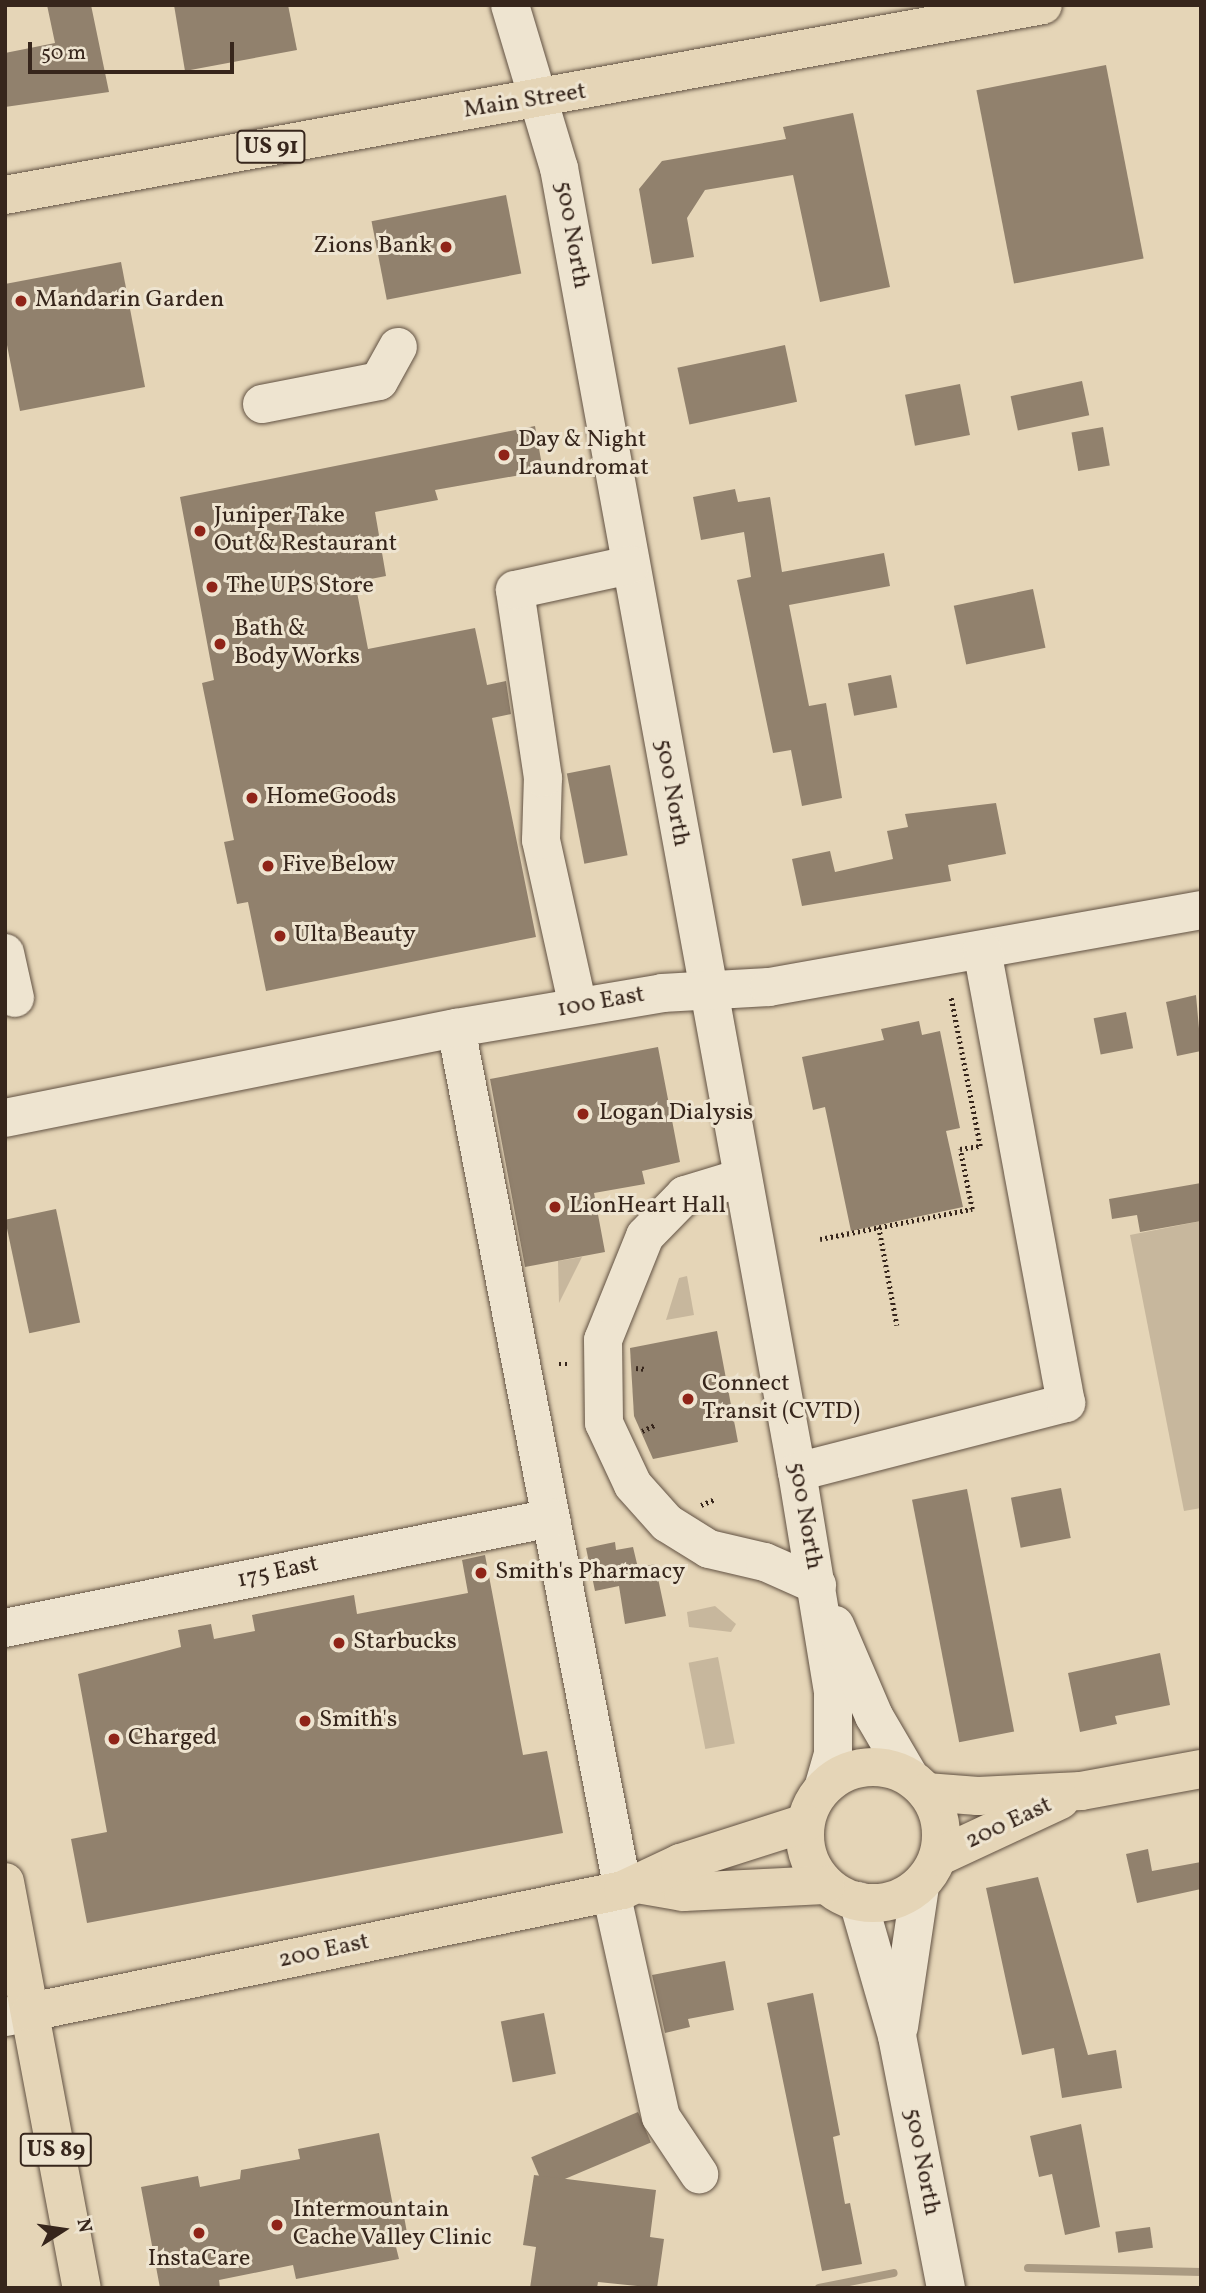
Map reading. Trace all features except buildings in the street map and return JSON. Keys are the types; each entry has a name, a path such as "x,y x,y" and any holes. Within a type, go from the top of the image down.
{"main road":[{"name":"Main Street","path":"5,195 538,101 1043,5"},
{"path":"866,1766 918,1784 938,1811 929,1872 890,1902 842,1893 804,1846 805,1823 824,1785 866,1766"},
{"name":"200 East","path":"918,1784 978,1796 1081,1791 1201,1769"},
{"name":"200 East","path":"929,1872 1081,1791"},
{"name":"200 East","path":"18,2015 626,1889 680,1863 805,1823"},
{"name":"US 89","path":"5,1882 18,2015 82,2288"},
{"name":"200 East","path":"626,1889 842,1893"}],"street":[{"name":"500 North","path":"510,5 559,168 706,990 817,1585 834,1721 824,1785"},
{"path":"262,404 379,381 398,347"},
{"path":"578,1007 541,840 543,778 515,590 630,565"},
{"name":"100 East","path":"5,1118 456,1027 706,990 769,987 1201,910"},
{"path":"797,1472 1066,1404 982,951"},
{"path":"5,953 15,998"},
{"path":"456,1027 626,1889 661,2117 699,2174"},
{"path":"741,1178 685,1195 645,1236 603,1340 604,1423 633,1485 667,1523 709,1549 765,1562 817,1585"},
{"name":"175 East","path":"5,1628 551,1518"},
{"name":"500 North","path":"817,1585 874,1717 918,1784"},
{"name":"500 North","path":"897,2036 929,1872"},
{"name":"500 North","path":"842,1893 897,2036 946,2288"}],"path":[{"path":"820,1239 972,1209 960,1149 980,1146 951,998"},
{"path":"878,1227 897,1325"},
{"path":"559,1364 569,1364"}],"shaded area":[{"path":"1201,1221 1201,1508 1184,1511 1130,1235"},
{"path":"582,1257 559,1303 558,1261"},
{"path":"687,1276 694,1315 666,1320 679,1278"},
{"path":"715,1606 736,1624 731,1632 689,1627 687,1612"},
{"path":"718,1657 735,1743 705,1749 689,1663"}],"waterway":[{"path":"1028,2268 1201,2272"},
{"path":"819,2288 894,2273"}],"place":[{"name":"Zions Bank","path":"446,247"},
{"name":"Mandarin Garden","path":"21,301"},
{"name":"Day & Night Laundromat","path":"504,455"},
{"name":"Juniper Take Out & Restaurant","path":"200,531"},
{"name":"The UPS Store","path":"212,587"},
{"name":"Bath & Body Works","path":"220,644"},
{"name":"HomeGoods","path":"252,798"},
{"name":"Five Below","path":"268,866"},
{"name":"Ulta Beauty","path":"280,936"},
{"name":"Logan Dialysis","path":"583,1114"},
{"name":"LionHeart Hall","path":"555,1207"},
{"name":"Connect Transit (CVTD)","path":"688,1399"},
{"name":"Smith's Pharmacy","path":"481,1573"},
{"name":"Starbucks","path":"339,1643"},
{"name":"Smith's","path":"305,1721"},
{"name":"Charged","path":"114,1739"},
{"name":"Intermountain Cache Valley Clinic","path":"277,2225"},
{"name":"InstaCare","path":"199,2233"}]}
